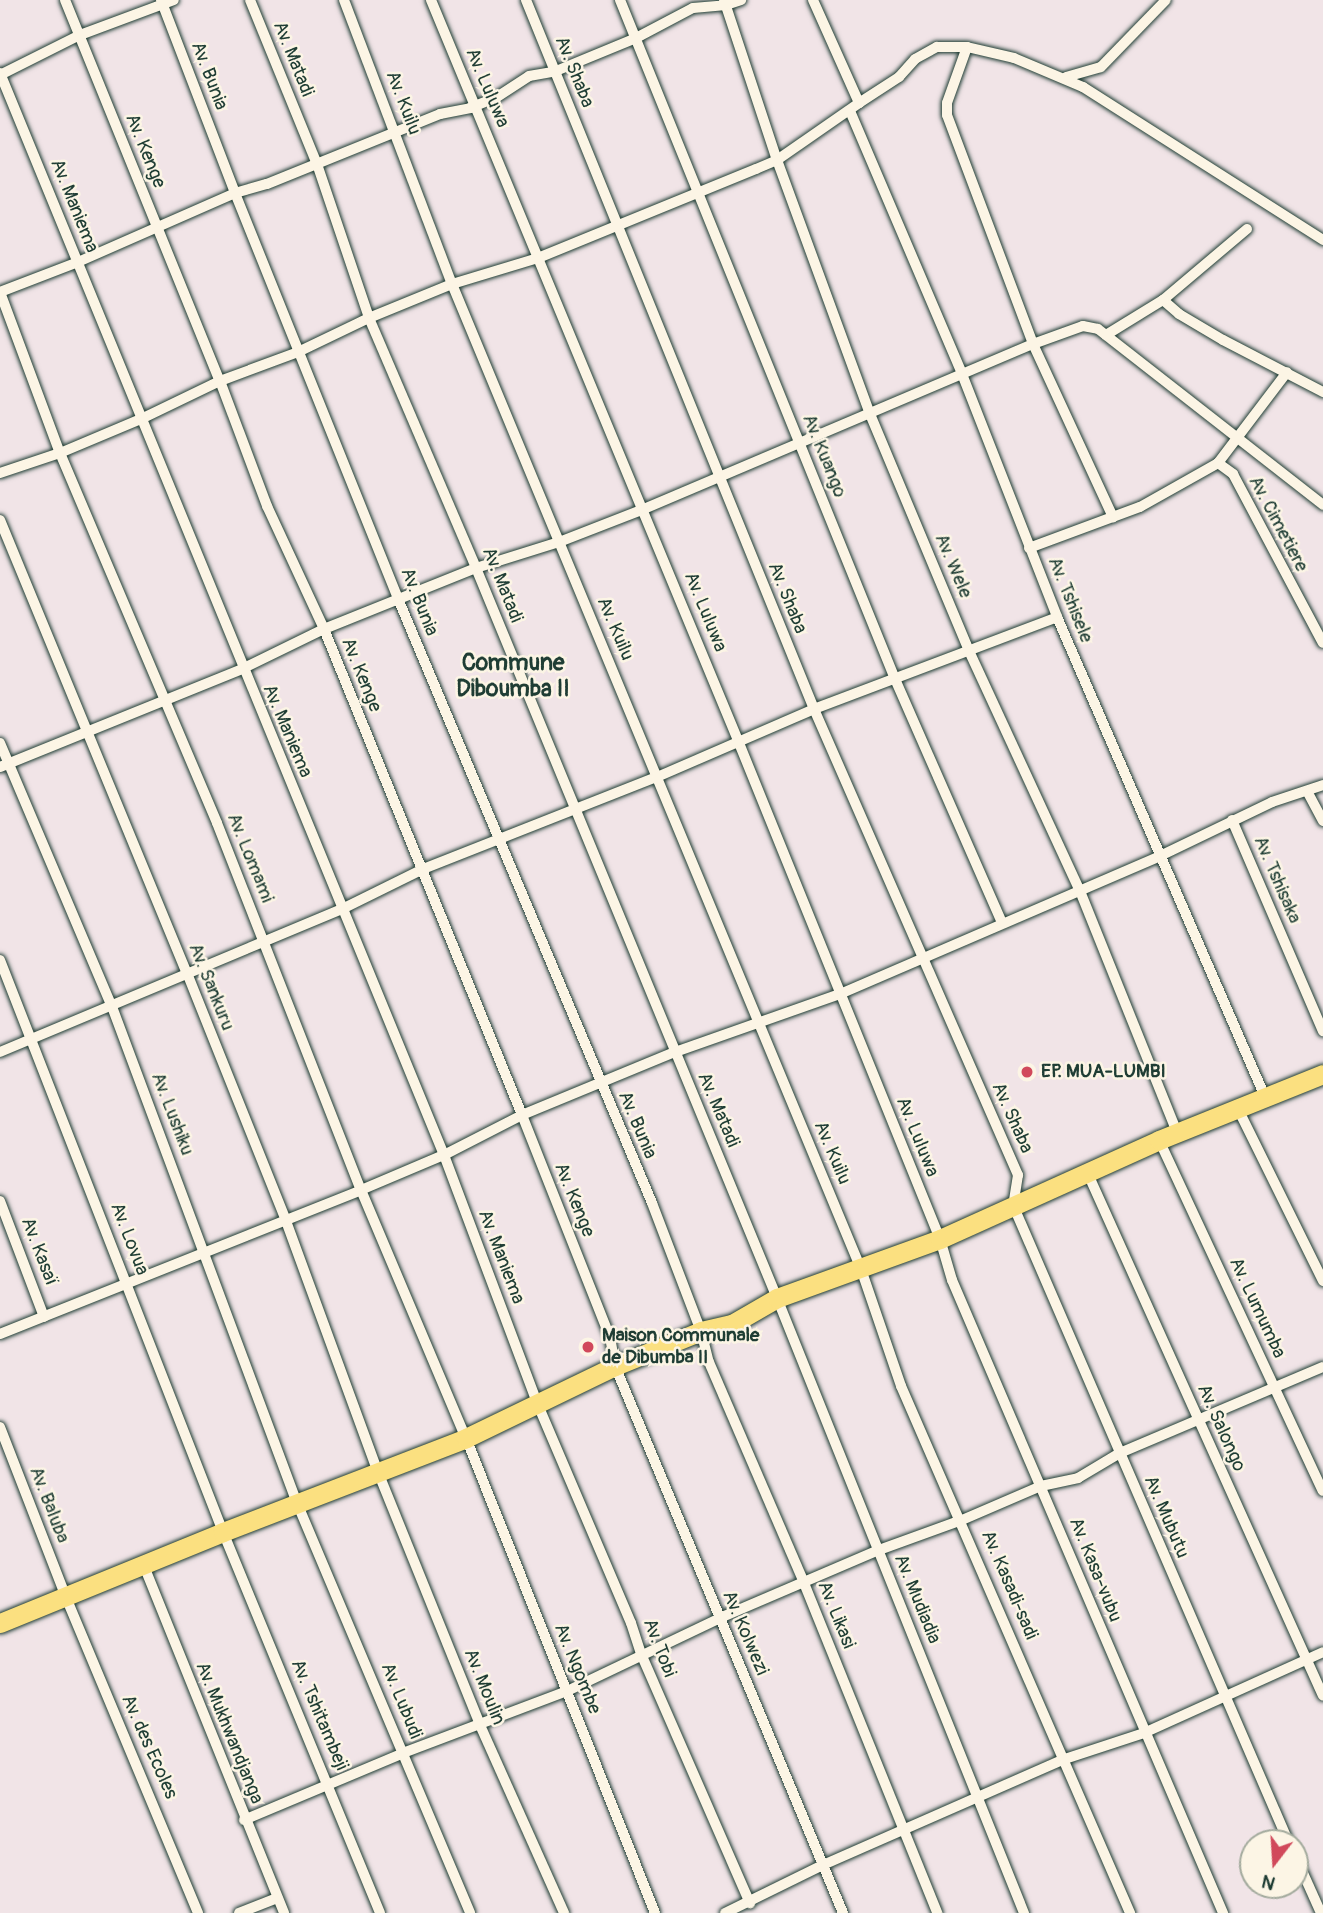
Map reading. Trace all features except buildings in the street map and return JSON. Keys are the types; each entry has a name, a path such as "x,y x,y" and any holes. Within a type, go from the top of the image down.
{"highway":[{"path":"0,1623 223,1532 466,1438 615,1366 701,1331 732,1324 777,1298 940,1239 1168,1137 1322,1079"}],"street":[{"name":"Av. Kenge","path":"65,0 220,381 267,506 324,629 423,869 610,1337 615,1366"},
{"name":"Av. Matadi","path":"250,0 317,164 369,318 476,568 777,1298"},
{"name":"Av. Kuilu","path":"344,0 397,133 452,284 861,1269"},
{"name":"Av. Luluwa","path":"431,0 644,509 940,1239"},
{"name":"Av. Shaba","path":"526,0 615,226 814,709 1018,1175 1013,1205"},
{"name":"Av. Kuango","path":"620,0 895,679 1002,923"},
{"path":"0,292 78,262 235,193 317,164 440,114 496,97 529,76 556,71 636,38 693,8 741,0"},
{"path":"813,0 859,103"},
{"path":"1066,77 1101,67 1166,0"},
{"path":"0,74 80,35 166,1"},
{"name":"Av. Bunia","path":"166,1 235,193 298,352 600,1085 652,1203 701,1331"},
{"name":"Av. Wele","path":"725,3 777,160 870,414 969,651 1080,891 1168,1137"},
{"path":"0,473 60,453 141,419 220,381 298,352 369,318 452,284 538,258 777,160 899,77 926,51 951,46 1014,58 1066,77 1323,240"},
{"path":"967,47 947,103 947,115 1033,344 1113,517"},
{"name":"Av. Maniema","path":"0,74 242,669 444,1155 538,1405"},
{"name":"Av. Tshisele","path":"850,111 962,374 1057,617 1266,1099"},
{"path":"1106,335 1163,300 1247,229"},
{"name":"Av. Lomami","path":"0,292 60,453 165,700 361,1190 466,1438"},
{"path":"1163,300 1179,314 1223,340 1323,392"},
{"path":"5,765 242,669 324,629 476,568 644,509 1033,344 1091,326 1323,505"},
{"path":"1029,548 1140,507 1217,463 1287,372"},
{"name":"Av. Cimetiere","path":"1217,463 1233,474 1322,640"},
{"name":"Av. Sankuru","path":"0,520 286,1221 378,1472"},
{"path":"0,1052 111,1003 264,943 423,869 657,777 814,709 1057,617"},
{"name":"Av. Lushiku","path":"0,743 5,765 111,1003 297,1503"},
{"path":"0,1334 361,1190 444,1155 522,1115 675,1052 840,994 1160,856 1272,802 1323,785"},
{"path":"1307,791 1323,821"},
{"name":"Av. Tshisaka","path":"1232,820 1323,1031"},
{"name":"Av. Lovua","path":"0,960 223,1532"},
{"path":"1238,1110 1323,1281"},
{"name":"Av. Lumumba","path":"1168,1137 1274,1386 1323,1491"},
{"name":"Av. Salongo","path":"1088,1174 1323,1696"},
{"name":"Av. Kasaï","path":"0,1200 44,1317"},
{"name":"Av. Mubutu","path":"1013,1205 1283,1829"},
{"name":"Av. Kasa-vubu","path":"940,1239 952,1280 1223,1913"},
{"name":"Av. Kasadi-sadi","path":"861,1269 901,1386 962,1520 1130,1913"},
{"name":"Av. Mudiadia","path":"777,1298 1024,1913"},
{"name":"Av. Likasi","path":"701,1331 709,1362 804,1583 937,1913"},
{"name":"Av. Kolwezi","path":"615,1366 843,1913"},
{"path":"244,1820 403,1754 567,1691 720,1618 879,1550 962,1520 1041,1486 1078,1478 1119,1453 1323,1367"},
{"name":"Av. Tobi","path":"538,1405 631,1623 642,1656 750,1903"},
{"name":"Av. Baluba","path":"0,1427 65,1595"},
{"name":"Av. Ngombe","path":"466,1438 655,1913"},
{"name":"Av. Moulin","path":"378,1472 480,1725 564,1913"},
{"name":"Av. Lubudi","path":"297,1503 470,1913"},
{"name":"Av. Tshitambeji","path":"223,1532 330,1786 380,1913"},
{"name":"Av. Mukhwandjanga","path":"144,1566 244,1820 284,1913"},
{"name":"Av. des Ecoles","path":"65,1595 198,1913"},
{"path":"725,1913 750,1903 823,1864 906,1831 1065,1759 1144,1733 1323,1651"},
{"path":"1309,1886 1321,1913"},
{"path":"239,1913 277,1898"}],"place":[{"name":"EP. MUA-LUMBI","path":"1027,1072"},
{"name":"Maison Communale de Dibumba II","path":"588,1347"}],"district":[{"name":"Commune Diboumba II","path":"513,676"}]}
